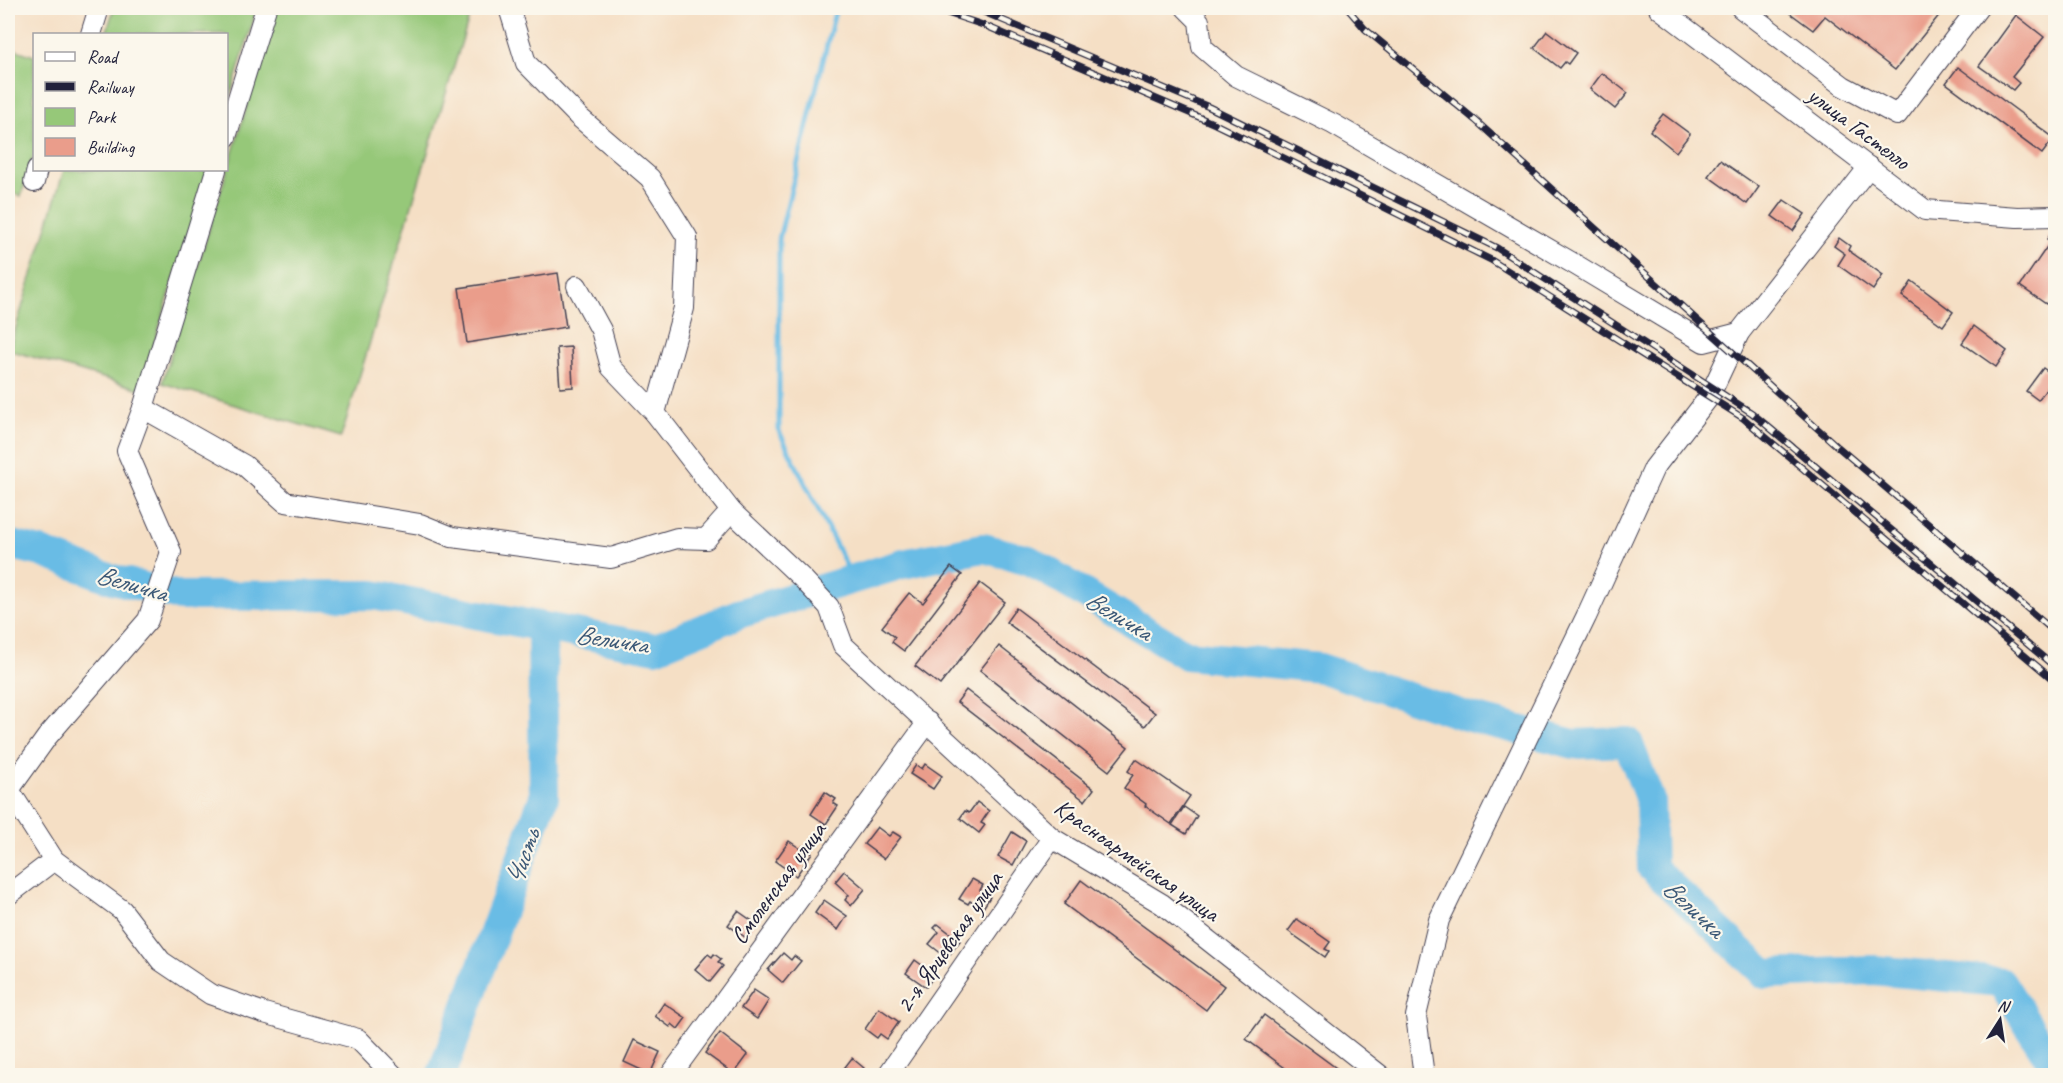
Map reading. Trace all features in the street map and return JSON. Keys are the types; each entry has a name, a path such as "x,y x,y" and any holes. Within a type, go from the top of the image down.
{"street":[{"path":"91,33 99,8"},
{"path":"228,131 266,8"},
{"path":"509,8 526,63 579,117 650,178 687,237 684,308 655,412"},
{"path":"1186,8 1199,21 1202,47 1236,76 1333,124 1704,342 1739,333"},
{"name":"улица Гастелло","path":"1659,8 1924,210 2017,217 2055,216"},
{"path":"1741,8 1843,86 1897,115 1978,8"},
{"path":"1424,1076 1416,1016 1438,920 1586,617 1654,468 1709,397 1739,333 1869,167"},
{"path":"216,171 143,408 127,451 171,552 148,620 47,737 8,790 54,860 122,910 161,961 210,994 264,1013 358,1039 394,1076"},
{"name":"Красноармейская улица","path":"577,286 601,330 611,367 655,412 731,511 803,579 829,607 843,645 1052,838 1162,904 1381,1076"},
{"path":"143,408 244,465 285,502 420,524 452,537 611,558 677,538 706,540 731,511"},
{"name":"Смоленская улица","path":"670,1076 928,722"},
{"name":"2-я Ярцевская улица","path":"887,1076 1052,838"},
{"path":"8,895 54,860"}],"green space":[{"path":"114,8 257,8 228,104 228,33 106,33"},
{"path":"277,8 472,8 341,437 162,383"},
{"path":"8,47 33,56 33,157 21,196 8,192"},
{"path":"64,171 208,171 140,389 9,350"}],"building":[{"path":"1795,8 1945,8 1895,70 1825,16 1813,30 1790,13"},
{"path":"2016,15 2044,37 2012,77 2019,83 2013,90 1979,66"},
{"path":"1547,31 1576,53 1568,64 1565,62 1560,68 1534,48"},
{"path":"1958,67 2054,138 2042,154 1946,83"},
{"path":"1602,73 1628,93 1615,109 1590,89"},
{"path":"1663,114 1690,134 1676,152 1650,131"},
{"path":"1720,160 1759,187 1747,204 1708,176"},
{"path":"1784,200 1805,214 1793,231 1772,216"},
{"path":"2051,234 2056,237 2056,291 2046,304 2020,286 2051,241 2047,239"},
{"path":"1839,238 1850,246 1848,250 1883,275 1873,290 1838,265 1845,254 1834,246"},
{"path":"558,273 566,327 467,343 459,288"},
{"path":"1912,281 1953,312 1943,326 1902,296"},
{"path":"1974,326 2007,351 1996,367 1962,343"},
{"path":"571,347 573,387 560,388 557,348"},
{"path":"2043,368 2056,377 2038,400 2026,391"},
{"path":"951,567 962,575 904,651 892,642 895,637 882,627 909,593 923,603"},
{"path":"980,583 1005,602 940,685 915,666"},
{"path":"1016,608 1155,713 1145,726 1006,622"},
{"path":"999,646 1128,747 1109,771 980,670"},
{"path":"966,690 1094,789 1085,801 957,702"},
{"path":"1136,759 1190,796 1171,824 1124,788 1133,775 1128,771"},
{"path":"925,764 942,776 933,789 910,774 916,765 922,769"},
{"path":"825,792 836,799 833,803 838,806 826,824 811,814"},
{"path":"977,802 989,811 981,823 985,825 979,833 960,818 965,811 969,813"},
{"path":"1184,807 1197,816 1186,834 1172,825"},
{"path":"877,827 889,836 893,832 901,837 884,859 864,844"},
{"path":"1012,832 1026,841 1013,865 998,857"},
{"path":"789,841 801,849 803,846 812,853 796,876 775,861"},
{"path":"844,871 865,889 851,906 845,900 849,895 835,882"},
{"path":"972,879 983,885 980,890 990,897 983,908 970,901 968,904 959,899"},
{"path":"1081,880 1224,986 1206,1010 1064,904"},
{"path":"824,900 847,916 838,930 815,913"},
{"path":"738,911 755,923 745,937 728,925"},
{"path":"1297,919 1330,942 1325,949 1329,951 1325,957 1288,931"},
{"path":"938,924 960,941 947,958 929,944 939,932 934,928"},
{"path":"783,953 791,960 794,956 801,961 783,983 768,970"},
{"path":"708,954 712,957 714,954 721,959 718,962 723,966 710,982 695,969"},
{"path":"915,960 935,975 926,987 906,973"},
{"path":"754,990 769,1000 757,1019 741,1008"},
{"path":"664,1003 686,1018 678,1029 672,1024 670,1027 655,1016"},
{"path":"879,1008 899,1022 887,1039 880,1034 877,1038 865,1029"},
{"path":"1264,1015 1347,1076 1296,1076 1246,1039"},
{"path":"720,1033 748,1055 734,1074 705,1053"},
{"path":"634,1040 660,1052 650,1074 624,1062"},
{"path":"852,1058 864,1068 858,1076 838,1076"}],"waterway":[{"path":"836,8 779,239 779,431 853,579"},
{"name":"Величка","path":"8,544 41,552 109,578 179,596 373,595 656,648 738,614 903,564 983,548 1029,560 1186,655 1320,668 1469,717 1574,744 1628,742 1650,800 1652,868 1765,974 1873,970 2001,982 2056,1069"},
{"name":"Чисть","path":"441,1076 544,797 542,627"}],"railway":[{"path":"932,8 986,26 1215,124 1491,260 1743,418 2056,682"},
{"path":"974,8 1209,107 1497,248 1752,413 2056,668"},
{"path":"1347,8 1365,29 1475,120 1838,447 2056,633"}]}
